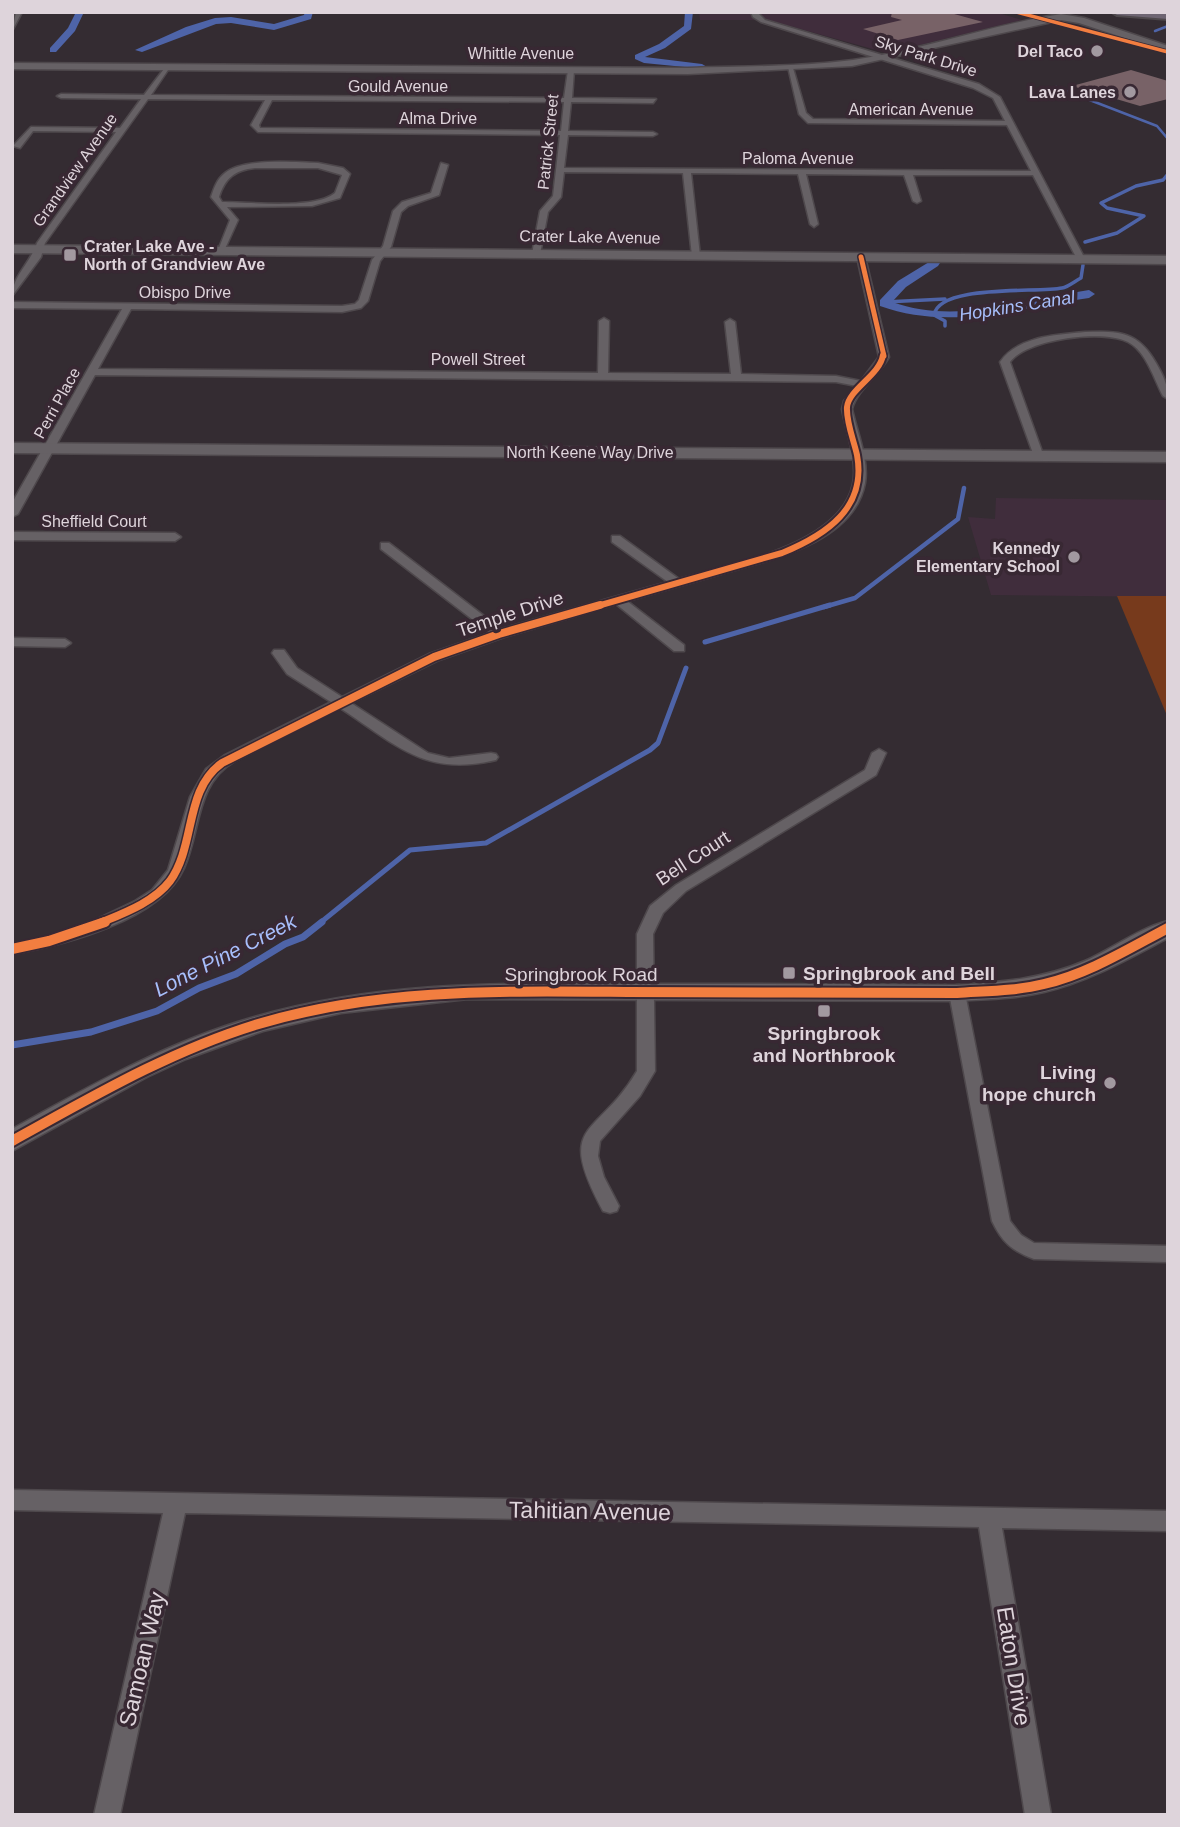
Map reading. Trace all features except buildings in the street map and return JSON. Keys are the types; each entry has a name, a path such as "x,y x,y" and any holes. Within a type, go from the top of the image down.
{"highway":[{"path":"1117,12 1168,16"}],"main road":[{"path":"1042,19 1061,17 1081,20 1168,49"}],"street":[{"path":"12,29 19,12"},
{"name":"Sky Park Drive","path":"754,12 755,16 763,21 983,89 996,97 1081,259"},
{"path":"1016,12 1168,49"},
{"path":"1073,12 1168,49"},
{"path":"1026,24 1042,19"},
{"path":"1026,24 1060,24"},
{"name":"Whittle Avenue","path":"12,66 570,70 790,68 884,58 1026,24"},
{"name":"Grandview Avenue","path":"12,293 37,257 41,243 167,67"},
{"name":"American Avenue","path":"790,68 803,114 811,121 1011,123"},
{"name":"Patrick Street","path":"536,254 544,211 557,197 570,70"},
{"name":"Gould Avenue","path":"61,96 653,101"},
{"name":"Alma Drive","path":"269,99 255,125 258,130 653,134"},
{"path":"17,146 31,129 121,130"},
{"path":"383,253 397,211 405,204 435,195 444,165"},
{"path":"220,204 304,204 328,201 339,194 346,174 341,169 325,166 237,167 226,173 215,197 220,204 234,220 220,251"},
{"name":"Paloma Avenue","path":"559,170 1037,173"},
{"path":"687,172 696,256"},
{"path":"802,173 814,224"},
{"path":"908,173 917,201"},
{"name":"Crater Lake Avenue","path":"12,249 1168,260"},
{"name":"Obispo Drive","path":"12,305 342,309 358,306 363,302 376,260 383,253"},
{"name":"Temple Drive","path":"12,949 53,941 136,908 157,895 170,881 175,870 205,782 212,771 243,751 433,657 499,634 782,553 818,537 839,516 859,485 847,409 849,401 882,362 884,351 861,257"},
{"name":"Perri Place","path":"12,514 128,307"},
{"path":"603,376 604,321"},
{"path":"730,322 736,377"},
{"path":"1039,457 1005,362 1006,356 1024,345 1090,334 1125,336 1142,349 1168,396"},
{"name":"Powell Street","path":"92,372 736,377 836,379 863,384"},
{"name":"North Keene Way Drive","path":"12,448 1168,457"},
{"name":"Sheffield Court","path":"12,536 175,537"},
{"path":"616,539 676,582"},
{"path":"385,546 499,634"},
{"path":"617,599 679,648"},
{"path":"12,642 65,643"},
{"path":"279,653 292,671 423,756 449,762 491,757"},
{"name":"Bell Court","path":"610,1206 593,1176 588,1153 592,1134 639,1087 646,1071 645,934 656,910 681,888 858,781 870,772 879,753"},
{"name":"Springbrook Road","path":"12,1141 138,1071 221,1036 295,1014 409,994 468,991 957,993 1044,984 1100,964 1168,928"},
{"path":"957,993 1001,1221 1009,1237 1018,1246 1034,1251 1168,1254"},
{"name":"Tahitian Avenue","path":"12,1500 1168,1521"},
{"name":"Samoan Way","path":"107,1815 176,1504"},
{"name":"Eaton Drive","path":"989,1518 1038,1815"}],"shaded area":[{"path":"699,12 995,12 1022,20 887,53 768,20 700,20"},
{"name":"Kennedy Elementary School","path":"996,498 1168,500 1168,597 991,595 968,517 995,519"},
{"path":"1117,596 1168,596 1168,718"}],"waterway":[{"name":"Hopkins Canal","path":"53,50 72,29 80,12"},
{"name":"Hopkins Canal","path":"139,50 215,21 231,20 274,27 308,17 309,12"},
{"name":"Hopkins Canal","path":"689,12 688,27 662,46 638,57 702,67"},
{"name":"Lone Pine Creek","path":"1155,31 1168,26"},
{"name":"Lone Pine Creek","path":"1056,87 1157,126 1168,139"},
{"name":"Lone Pine Creek","path":"1085,242 1117,233 1144,216 1107,208 1101,203 1136,186 1163,180 1168,174"},
{"name":"Hopkins Canal","path":"934,263 902,284 884,303 906,311 958,315 1089,294"},
{"name":"Lone Pine Creek","path":"945,326 945,321 934,315 940,305 952,298 990,292 1062,288 1081,278 1083,265"},
{"name":"Lone Pine Creek","path":"885,302 945,299"},
{"name":"Lone Pine Creek","path":"824,607 855,598 958,519 964,488"},
{"name":"Lone Pine Creek","path":"705,642 830,605"},
{"name":"Lone Pine Creek","path":"320,923 410,850 486,843 650,750 658,743 686,668"},
{"name":"Lone Pine Creek","path":"12,1045 91,1032 157,1011 199,988 236,974 285,944 303,937 322,922"}],"cycle path":[{"path":"1016,12 1168,52"},
{"path":"12,949 49,941 96,925 140,905 157,893 169,882 176,870 203,784 218,765 243,751 434,657 499,634 782,553 829,527 849,506 859,483 857,457 847,409 849,401 878,368 884,357 861,257"},
{"path":"12,1141 122,1079 177,1053 258,1024 341,1005 468,991 957,993 1022,988 1076,974 1168,928"}],"place":[{"name":"Del Taco","path":"1097,51"},
{"name":"Lava Lanes","path":"1130,92"},
{"name":"Crater Lake Ave - North of Grandview Ave","path":"70,255"},
{"name":"Kennedy Elementary School","path":"1074,557"},
{"name":"Springbrook and Bell","path":"789,973"},
{"name":"Springbrook and Northbrook","path":"824,1011"},
{"name":"Living hope church","path":"1110,1083"}]}
